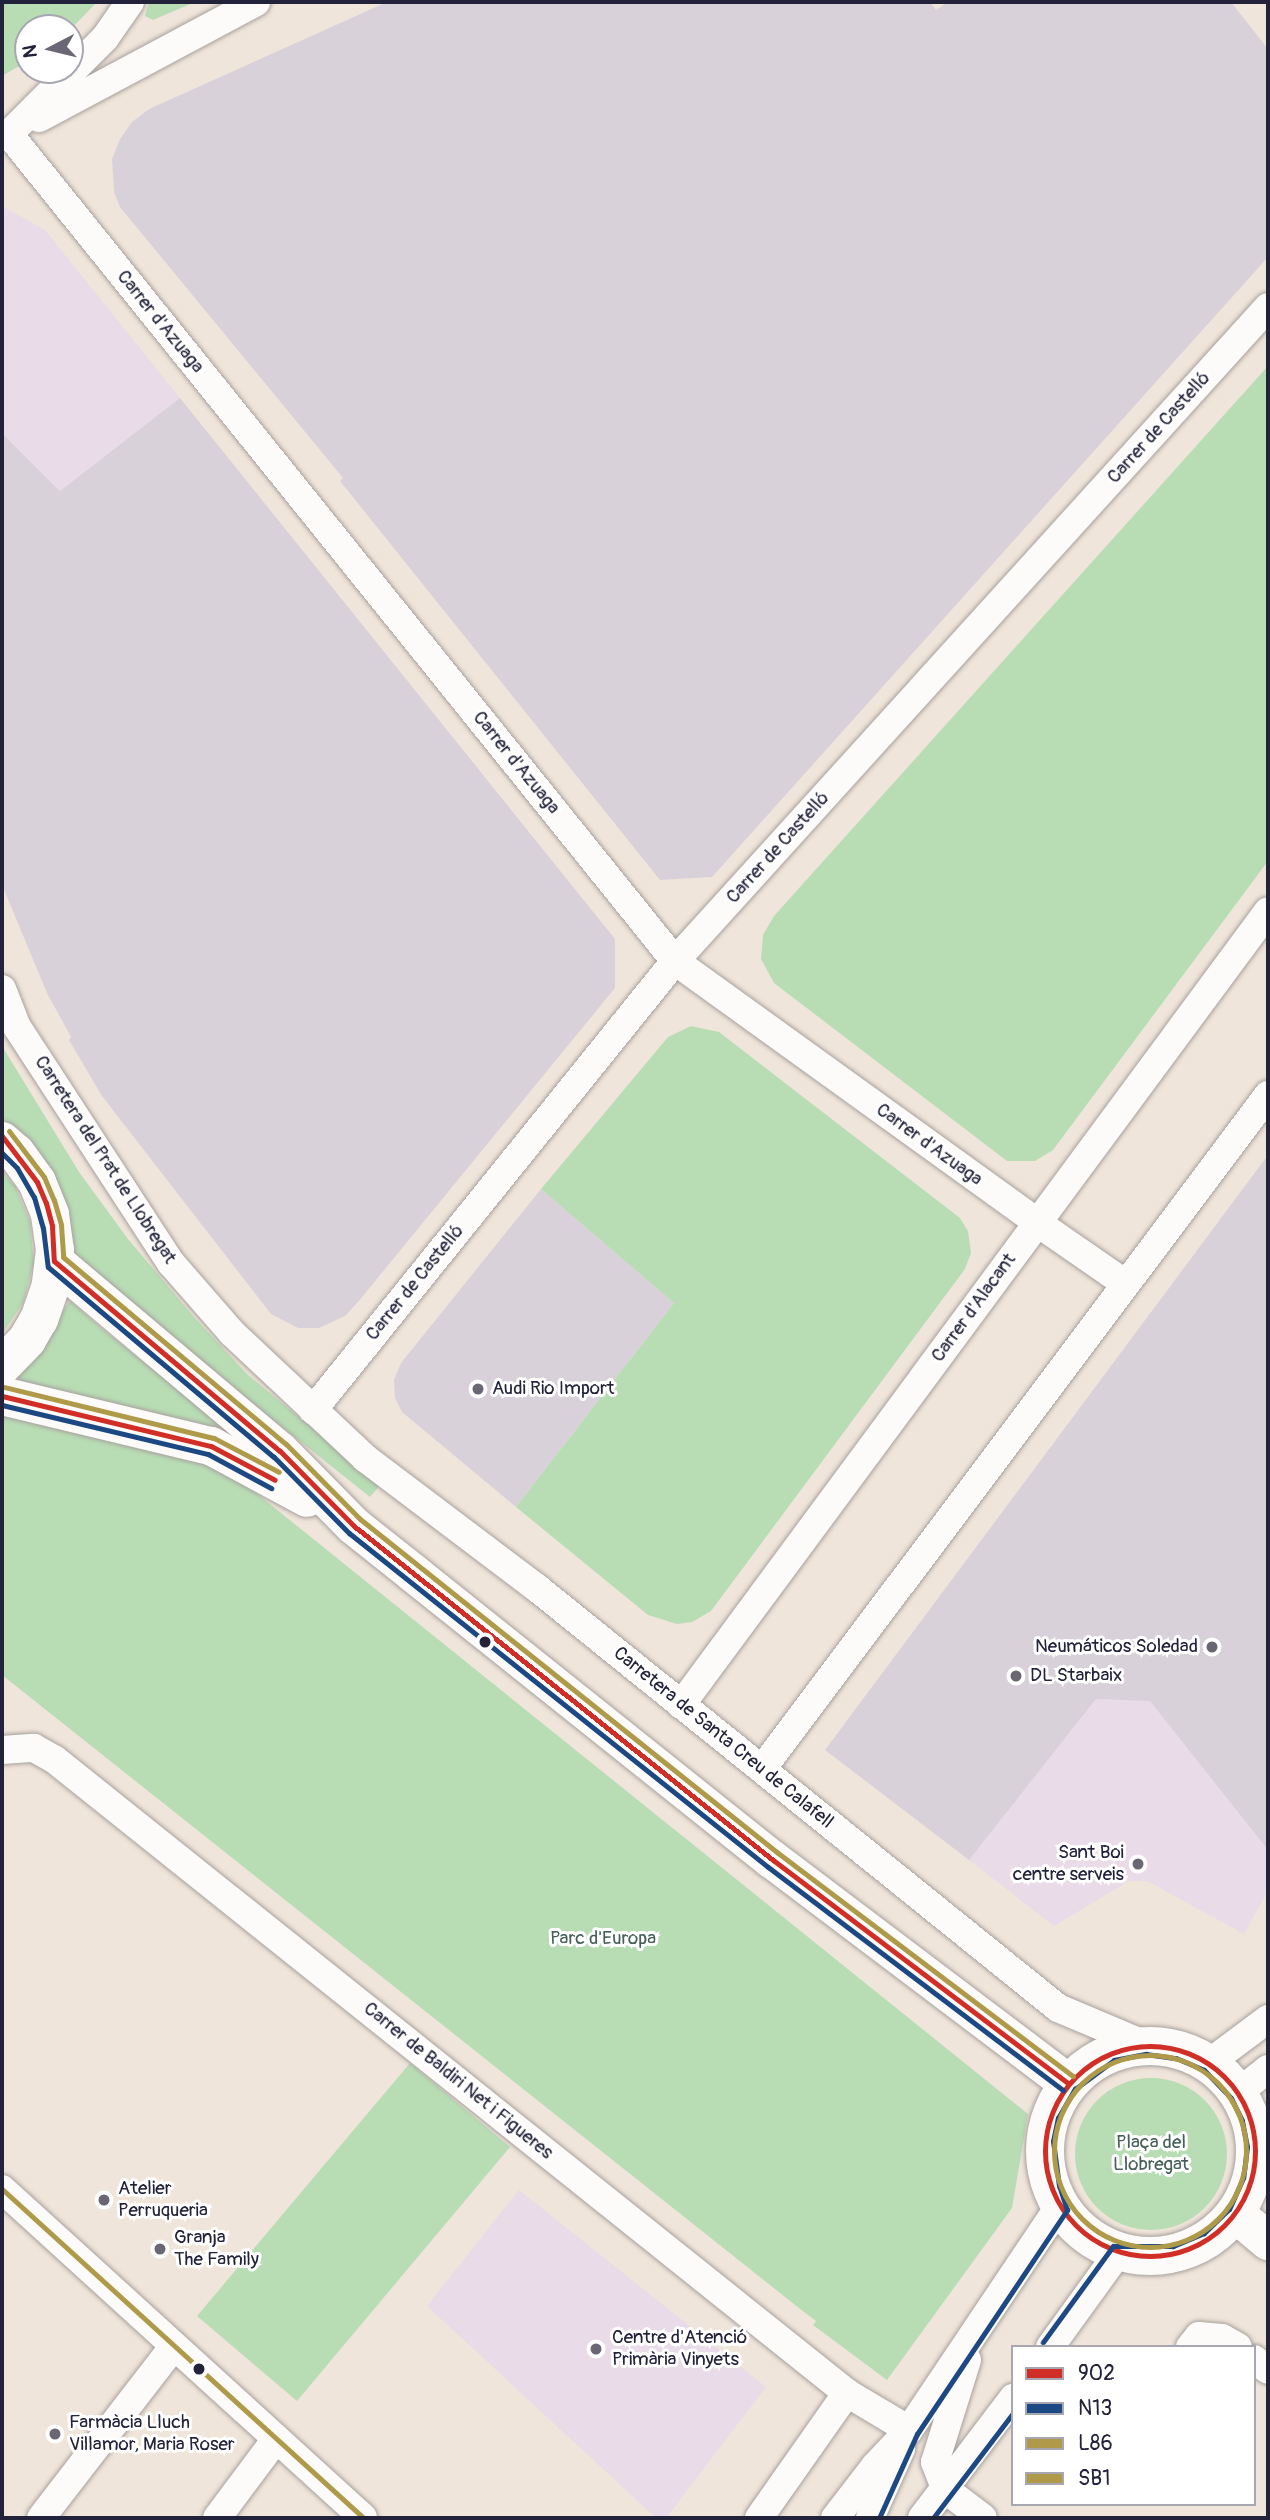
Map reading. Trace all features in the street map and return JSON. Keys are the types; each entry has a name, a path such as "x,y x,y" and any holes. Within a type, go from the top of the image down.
{"street":[{"path":"5,135 97,46 130,2"},
{"path":"5,135 256,2"},
{"name":"Carrer d'Azuaga","path":"5,135 675,961 1037,1223 1126,1284"},
{"name":"Carrer de Castelló","path":"313,1410 675,961 1268,307"},
{"name":"Carrer d'Alacant","path":"681,1705 1268,911"},
{"name":"Carretera del Prat de Llobregat","path":"2,989 17,1027 170,1263 232,1334 313,1410"},
{"path":"762,1769 1268,1095"},
{"path":"2,1366 27,1340 39,1319 48,1297 54,1261 52,1226 46,1203 37,1182 4,1141"},
{"path":"54,1261 280,1451 354,1526 773,1860 1069,2083"},
{"path":"2,1396 211,1446 354,1526"},
{"name":"Carretera de Santa Creu de Calafell","path":"313,1410 365,1458 537,1588 1058,2008 1146,2045"},
{"name":"Carrer de Baldiri Net i Figueres","path":"2,1750 34,1748 54,1759 847,2393 909,2430"},
{"path":"1209,2063 1268,2019"},
{"path":"1146,2045 1178,2049 1209,2063 1238,2093 1262,2153 1236,2214 1209,2240 1175,2255 1132,2257 1118,2253 1082,2233 1059,2207 1050,2188 1044,2141 1050,2115 1069,2083 1095,2061 1111,2052 1146,2045"},
{"path":"1238,2093 1268,2069"},
{"path":"2,2189 363,2518"},
{"path":"835,2518 875,2466 909,2430 1059,2207"},
{"path":"1236,2214 1268,2241"},
{"path":"1051,2345 1118,2253"},
{"path":"978,2328 935,2462 946,2490 983,2518"},
{"path":"1192,2345 1199,2336 1222,2338 1234,2345"},
{"path":"41,2518 173,2347"},
{"path":"759,2518 847,2393"},
{"path":"922,2518 946,2490 1011,2401"},
{"path":"870,2518 909,2430"},
{"path":"217,2518 276,2439"}],"shaded area":[{"path":"387,2 930,2 936,10 948,2 1231,2 1268,49 1268,257 712,877 660,880 340,481 343,478 120,207 114,192 112,159 120,139 132,122 149,109"},
{"path":"2,206 45,230 180,398 60,491 2,433"},
{"path":"180,398 615,939 615,988 358,1302 345,1316 319,1328 298,1328 271,1314 102,1096 69,1040 71,1037 47,993 2,885 2,433 60,491"},
{"path":"1268,1155 1268,1850 1150,1701 1096,1699 969,1860 825,1750"},
{"path":"541,1189 674,1303 516,1507 402,1412 395,1398 394,1380 401,1363"},
{"path":"1096,1699 1150,1700 1268,1850 1268,1890 1244,1934 1147,1881 1129,1881 1054,1926 969,1860"},
{"name":"Centre d'Atenció Primària Vinyets","path":"519,2190 766,2387 666,2518 656,2518 427,2306"}],"green space":[{"path":"2,2 97,2 84,15 14,14 14,69 2,76"},
{"path":"149,2 195,2 153,20 145,16"},
{"path":"1268,366 1268,861 1053,1150 1035,1161 1007,1161 774,983 761,959 763,935 774,916"},
{"path":"691,1026 719,1032 960,1218 968,1231 971,1253 965,1269 711,1611 692,1622 677,1624 648,1615 516,1507 674,1303 541,1189 668,1037"},
{"path":"2,1046 79,1172 128,1239 193,1316 247,1374 380,1485 370,1497 93,1277 78,1259 2,1115"},
{"path":"2,1171 15,1186 30,1222 34,1263 23,1303 2,1334"},
{"path":"70,1301 225,1427 219,1428 23,1382 18,1378 18,1373"},
{"name":"Parc d'Europa","path":"2,1412 212,1465 235,1476 1028,2114 1012,2208 887,2380 813,2325 816,2321 2,1675"},
{"path":"410,2063 510,2147 297,2401 197,2316"},
{"name":"Plaça del Llobregat","path":"1151,2078 1180,2084 1205,2100 1221,2125 1227,2154 1221,2183 1205,2208 1180,2224 1151,2230 1122,2224 1097,2208 1081,2183 1075,2154 1081,2125 1097,2100 1122,2084"}],"transit line":[{"name":"L86","path":"9,1131 44,1177 54,1200 61,1225 63,1257 286,1444 360,1519 778,1853 1073,2076"},
{"name":"902","path":"2,1136 37,1182 46,1203 52,1226 54,1261"},
{"name":"N13","path":"2,1153 17,1168 34,1197 43,1228 48,1267 274,1457 349,1533 768,1867 1063,2090"},
{"name":"902","path":"54,1261 280,1451 354,1526 773,1860 1068,2083"},
{"name":"L86","path":"4,1387 214,1438 279,1472"},
{"name":"902","path":"2,1396 211,1446 275,1480"},
{"name":"N13","path":"2,1405 208,1454 271,1488"},
{"name":"902","path":"1150,2046 1171,2048 1190,2054 1224,2077 1247,2111 1253,2130 1255,2151 1253,2172 1247,2191 1224,2225 1190,2248 1171,2254 1150,2256 1129,2254 1110,2248 1076,2225 1053,2191 1047,2172 1045,2151 1047,2130 1053,2111 1076,2077 1110,2054 1129,2048 1150,2046"},
{"name":"N13","path":"879,2518 917,2434 1067,2210 1059,2186 1053,2141 1058,2118 1075,2089 1114,2060 1146,2054 1176,2058 1204,2070 1231,2098 1242,2121 1247,2147 1243,2178 1229,2209 1204,2233 1173,2246 1113,2246 1043,2342"},
{"name":"L86","path":"1150,2055 1169,2056 1187,2062 1218,2083 1239,2114 1245,2132 1246,2151 1245,2170 1239,2188 1218,2219 1187,2240 1169,2246 1150,2247 1131,2246 1113,2240 1082,2219 1061,2188 1055,2170 1054,2151 1055,2132 1061,2114 1082,2083 1113,2062 1131,2056 1150,2055"},
{"name":"SB1","path":"2,2189 363,2518"},
{"name":"N13","path":"933,2518 1011,2416"}],"place":[{"name":"Audi Rio Import","path":"478,1389"},
{"name":"Neumáticos Soledad","path":"1212,1647"},
{"name":"DL Starbaix","path":"1016,1676"},
{"name":"Sant Boi centre serveis","path":"1138,1864"},
{"name":"Atelier Perruqueria","path":"104,2200"},
{"name":"Granja The Family","path":"160,2249"},
{"name":"Centre d'Atenció Primària Vinyets","path":"596,2349"},
{"name":"Farmàcia Lluch Villamor, Maria Roser","path":"55,2434"}]}
